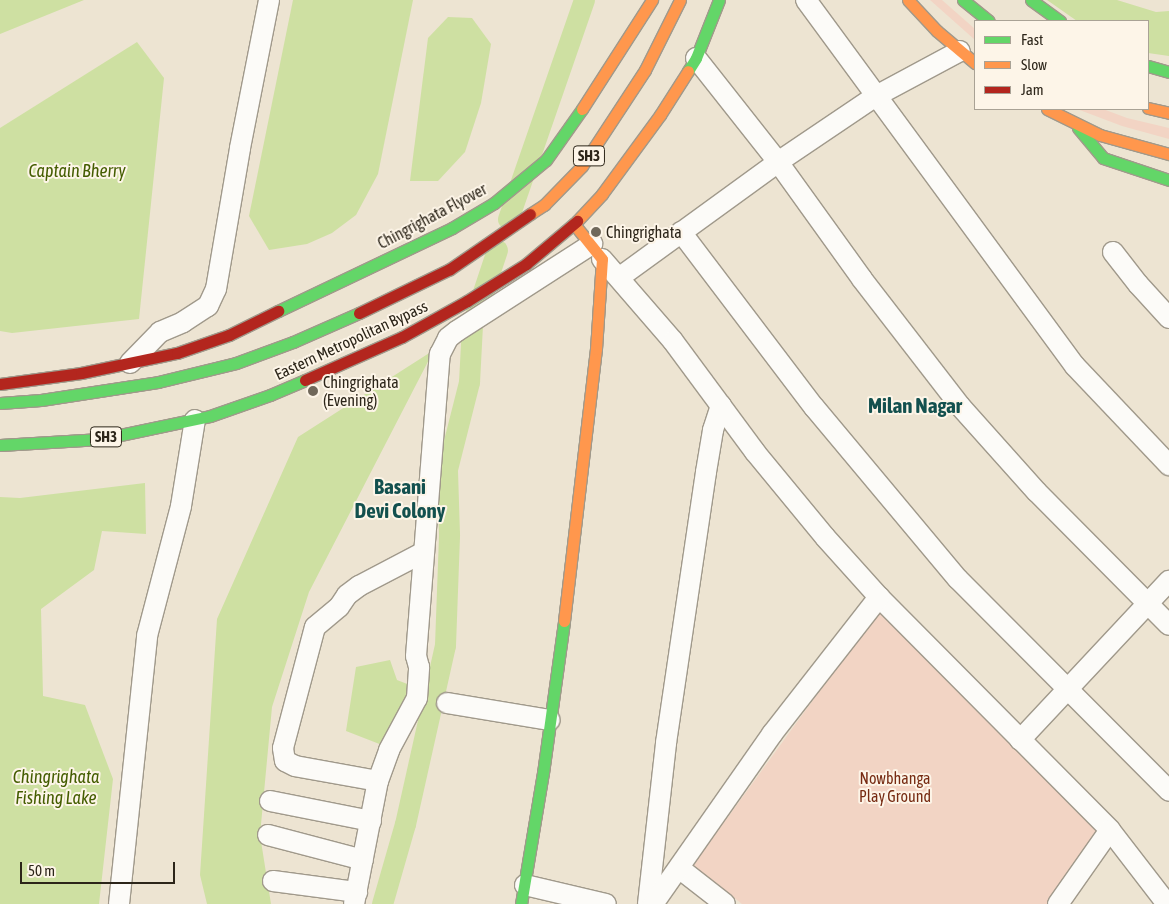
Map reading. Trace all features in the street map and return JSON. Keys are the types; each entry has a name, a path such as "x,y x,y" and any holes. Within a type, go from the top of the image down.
{"main road":[{"name":"Chingrighata Flyover","path":"130,363 177,353 229,335 452,228 494,203 546,160 562,140 652,0"},
{"name":"Eastern Metropolitan Bypass","path":"0,403 49,399 158,382 236,363 293,342 450,269 544,205 582,166 645,70 680,0"},
{"path":"908,0 937,31 968,57"},
{"path":"963,0 988,20"},
{"path":"1031,0 1059,20"},
{"name":"Eastern Metropolitan Bypass","path":"0,444 101,438 203,418 270,395 402,337 467,301 526,264 574,224 629,160 696,58 720,2"},
{"path":"1149,66 1169,72"},
{"path":"1149,108 1169,113"},
{"path":"1049,110 1100,135 1169,154"},
{"path":"1075,123 1103,158 1169,180"},
{"path":"523,894 550,720 576,532 596,349 597,251 574,224"},
{"path":"0,384 36,381 130,363"}],"street":[{"path":"130,363 160,332 183,322 208,306 216,289 269,0"},
{"path":"806,0 1075,366 1169,465"},
{"path":"620,277 778,162 876,96 968,57"},
{"path":"696,58 778,162 862,279 960,406 1038,492 1149,602 1169,625"},
{"path":"681,232 814,406 958,579 1068,687 1169,791"},
{"path":"273,881 355,898 378,781 389,750 417,698 419,667 416,656 440,354 448,338 531,283 597,251 620,277 814,523 879,597 1110,830 1167,904"},
{"path":"1113,252 1138,284 1169,318"},
{"path":"648,904 666,743 706,472 713,430 721,405"},
{"path":"119,904 147,636 203,418"},
{"path":"378,781 295,766 285,761 283,748 316,627 339,607 347,595 359,586 424,552"},
{"path":"1020,740 1169,581"},
{"path":"653,904 772,734 879,597"},
{"path":"447,704 550,720"},
{"path":"270,801 371,821"},
{"path":"1058,904 1110,830"},
{"path":"268,836 363,860"},
{"path":"678,868 725,904"},
{"path":"523,894 606,904"}],"green space":[{"path":"930,0 942,0 974,28 974,39"},
{"path":"1080,110 1106,110 1127,118 1169,128 1169,139 1122,126"},
{"name":"Nowbhanga Play Ground","path":"880,608 1102,826 1049,904 742,904 693,865"}],"water":[{"path":"0,0 84,0 0,34"},
{"path":"293,0 413,0 378,174 356,215 332,233 307,244 269,250 249,216"},
{"path":"1047,0 1117,0 1156,12 1169,11 1169,56 1149,53 1149,20 1076,20"},
{"path":"448,17 472,18 491,44 481,103 465,152 438,181 410,181 428,38"},
{"name":"Captain Bherry","path":"137,42 164,78 139,319 12,333 0,331 0,128"},
{"path":"434,350 309,592 272,707 260,835 271,904 207,904 200,875 217,619 298,437"},
{"name":"Chingrighata Fishing Lake","path":"145,483 146,534 102,531 94,570 41,609 43,696 85,705 113,779 99,904 0,904 0,497 20,498"},
{"path":"390,660 397,680 415,687 382,745 346,731 356,667"}],"waterway":[{"path":"508,219 584,0"},
{"path":"382,904 405,824 445,645 449,534 447,469 469,382 472,325 497,250"}],"traffic: fast":[{"path":"688,71 696,58 719,0"},
{"path":"963,0 988,20"},
{"path":"1031,0 1059,20"},
{"path":"1149,66 1169,72"},
{"path":"278,311 452,228 494,203 546,160 582,109"},
{"path":"1078,128 1103,158 1169,180"},
{"path":"0,403 41,400 158,382 236,363 293,342 359,313"},
{"path":"0,445 101,439 210,416 270,395 305,380"},
{"path":"521,904 543,773 564,621"}],"traffic: slow":[{"path":"582,109 652,0"},
{"path":"530,214 544,205 582,166 645,70 680,0"},
{"path":"908,0 937,31 974,62"},
{"path":"577,221 602,194 660,115 688,71"},
{"path":"1149,108 1169,113"},
{"path":"1049,110 1100,135 1169,154"},
{"path":"564,621 596,349 602,259 574,224"}],"traffic: jam":[{"path":"359,313 450,269 530,214"},
{"path":"305,380 402,337 467,301 526,264 577,221"},
{"path":"0,384 81,373 177,353 229,335 278,311"}],"place":[{"name":"Chingrighata","path":"596,232"},
{"name":"Chingrighata (Evening)","path":"313,391"}],"district":[{"name":"Milan Nagar","path":"915,405"},
{"name":"Basani Devi Colony","path":"400,498"}]}
